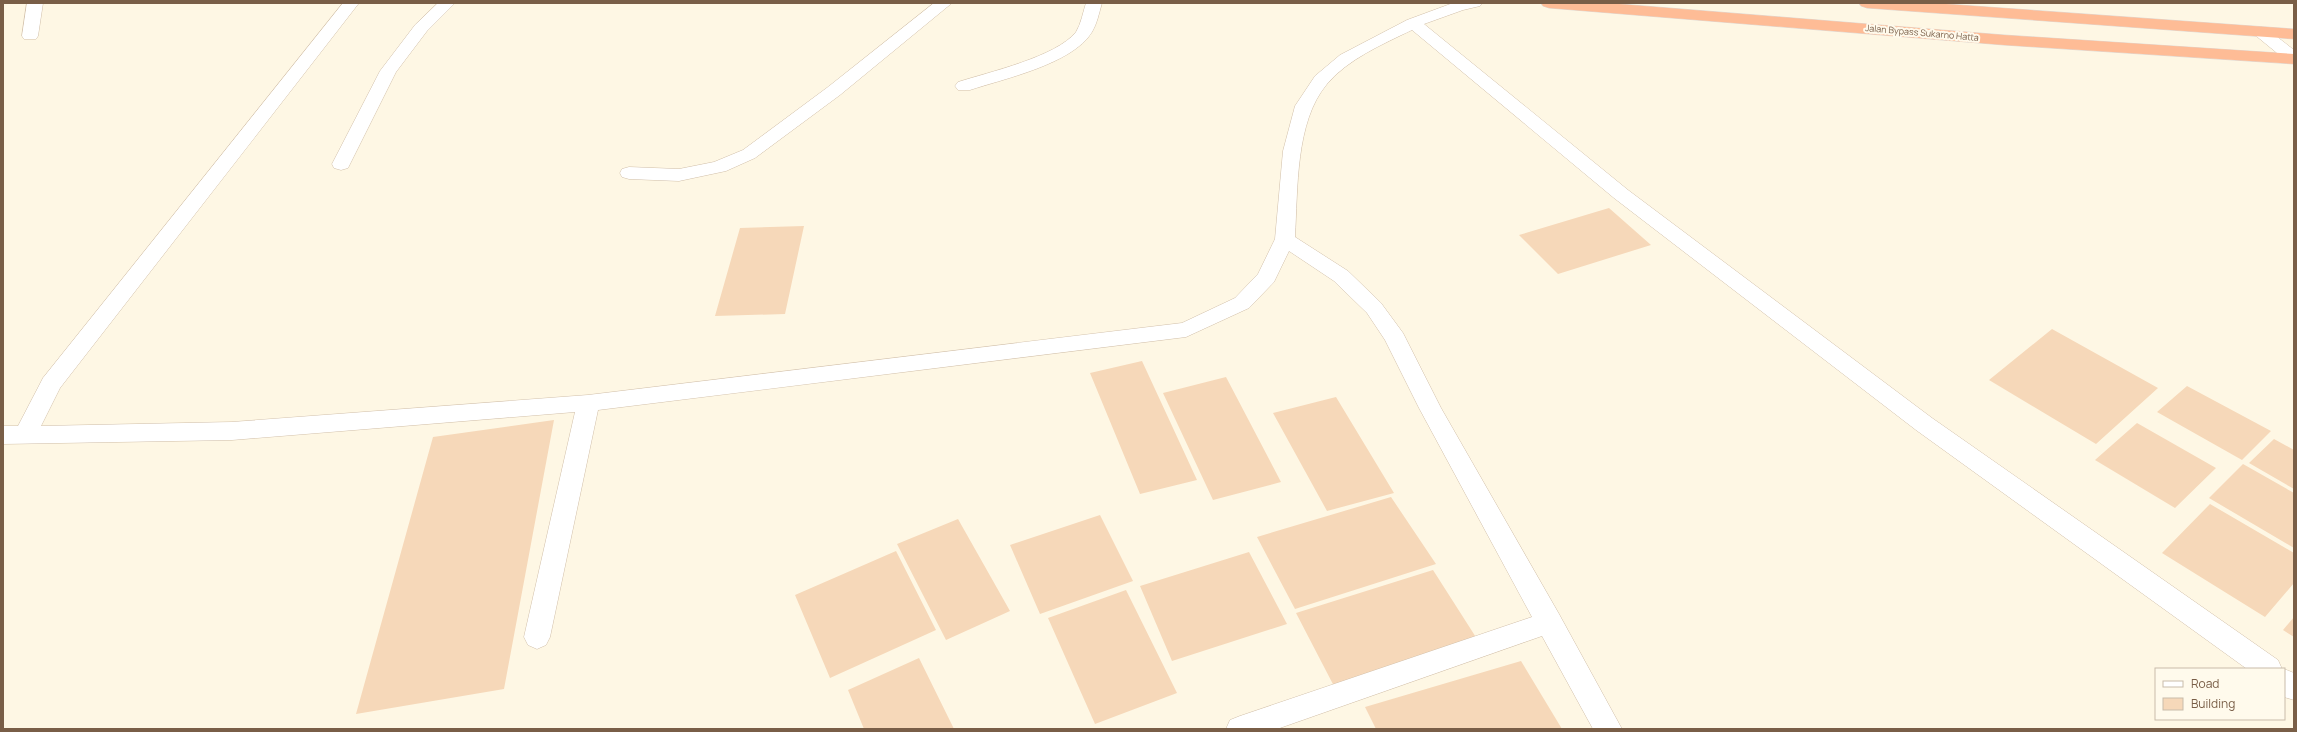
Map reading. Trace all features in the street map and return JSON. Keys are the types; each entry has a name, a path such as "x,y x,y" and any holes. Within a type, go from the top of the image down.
{"highway":[{"name":"Jalan Bypass Sukarno Hatta","path":"1549,3 2004,40 2294,59"},
{"path":"1867,3 2294,34"}],"street":[{"path":"30,36 36,3"},
{"path":"14,435 50,384 351,3"},
{"path":"341,164 388,71 421,28 447,3"},
{"path":"628,173 679,175 719,167 749,154 834,91 944,3"},
{"path":"964,86 1048,58 1066,47 1083,33 1094,3"},
{"path":"14,435 232,431 588,403 1186,330 1242,303 1267,277 1285,239 1292,150 1304,106 1321,80 1346,59 1413,23 1459,6 1474,3"},
{"path":"1413,23 1621,194 1924,424 2267,668"},
{"path":"2261,32 2294,59"},
{"path":"1285,239 1341,276 1378,314 1395,338 1430,408 1608,729"},
{"path":"537,637 588,403"},
{"path":"1240,729 1550,622"},
{"path":"2285,681 2294,688"}],"building":[{"path":"1609,208 1651,245 1558,274 1519,235"},
{"path":"804,226 785,314 715,316 740,228"},
{"path":"2052,329 2158,388 2096,444 1989,380"},
{"path":"1142,361 1197,480 1140,494 1090,373"},
{"path":"1226,377 1281,482 1213,500 1163,393"},
{"path":"2187,386 2271,431 2242,460 2157,412"},
{"path":"1336,397 1394,493 1327,511 1273,413"},
{"path":"554,420 504,689 356,714 433,437"},
{"path":"2137,423 2216,468 2175,508 2095,460"},
{"path":"2274,439 2294,450 2294,489 2249,463"},
{"path":"2243,464 2294,493 2294,548 2209,498"},
{"path":"1391,497 1436,564 1295,609 1257,537"},
{"path":"2210,504 2294,553 2294,583 2265,617 2162,553"},
{"path":"1100,515 1133,581 1040,614 1010,545"},
{"path":"958,519 1010,611 946,640 897,544"},
{"path":"896,551 936,630 830,678 795,595"},
{"path":"1249,552 1287,624 1172,661 1140,586"},
{"path":"1433,570 1479,642 1336,690 1296,613"},
{"path":"1126,590 1177,693 1095,724 1048,618"},
{"path":"2294,617 2294,637 2283,630"},
{"path":"919,658 954,729 864,729 848,690"},
{"path":"1521,661 1562,729 1376,729 1365,707"}]}
